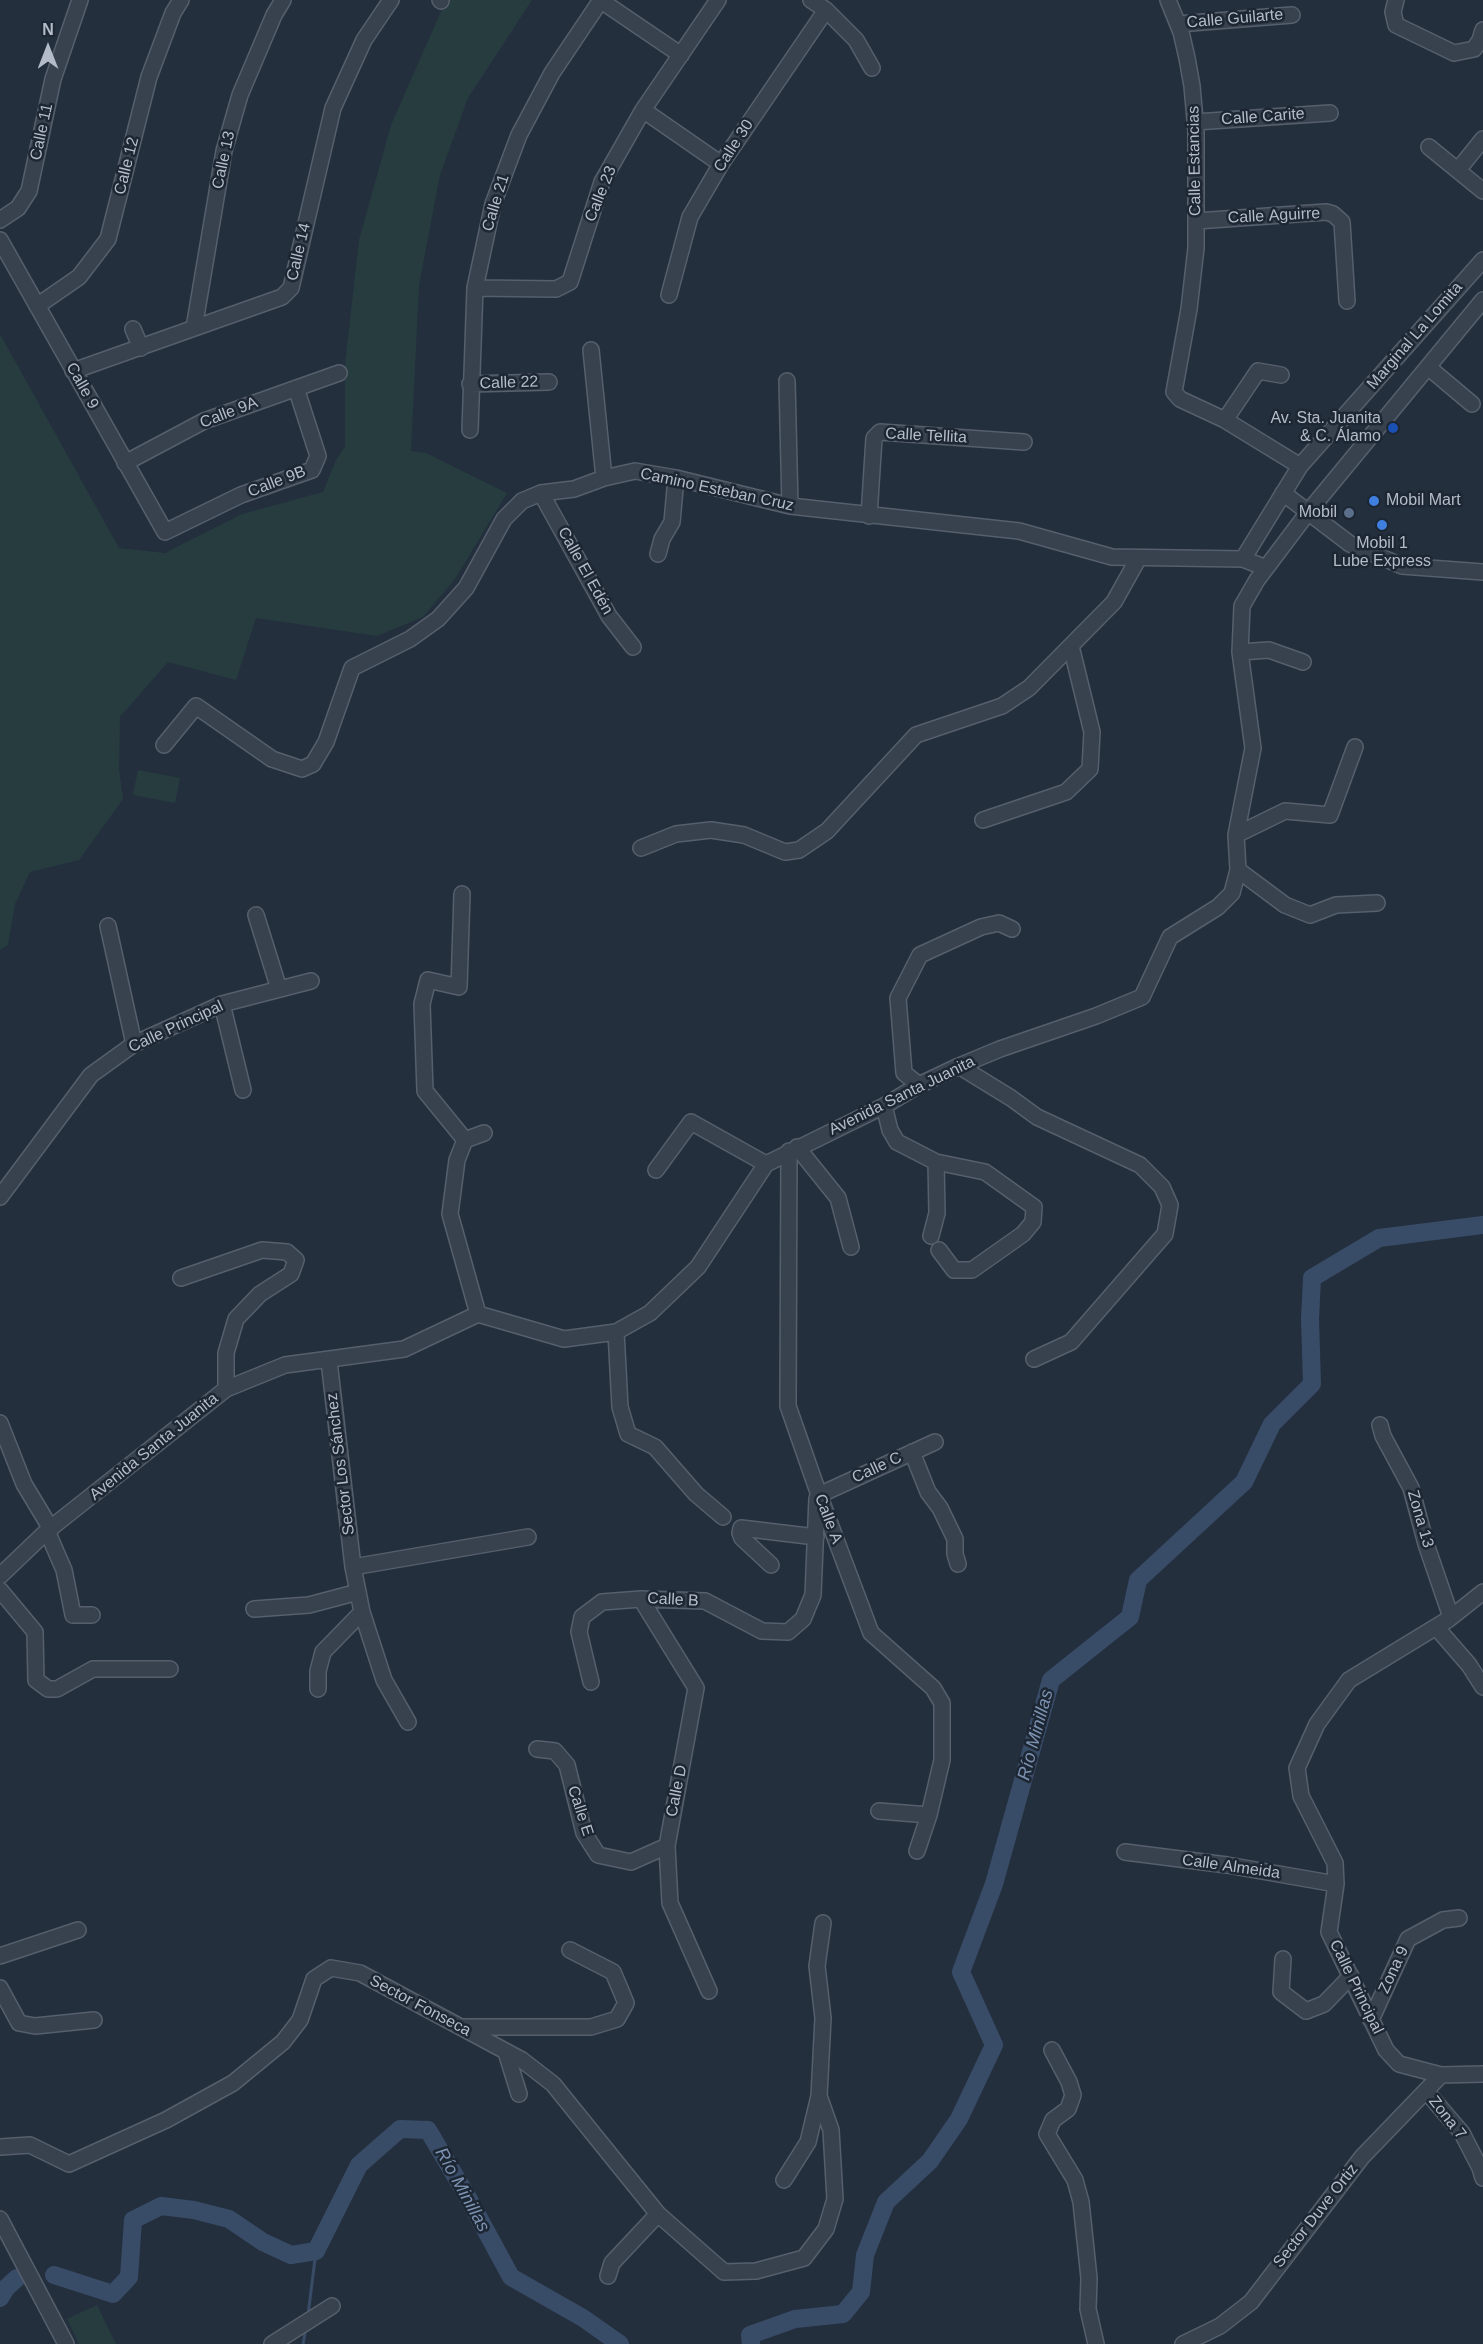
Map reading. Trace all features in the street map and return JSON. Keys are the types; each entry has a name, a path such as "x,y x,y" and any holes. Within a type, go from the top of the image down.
{"street":[{"name":"Calle 11","path":"0,220 18,208 29,191 53,79 80,0"},
{"name":"Calle 12","path":"37,306 79,277 108,239 149,77 173,13 181,0"},
{"name":"Calle 13","path":"194,328 224,151 240,95 274,15 283,0"},
{"name":"Calle 14","path":"73,371 282,297 291,288 333,108 364,40 391,0"},
{"path":"601,0 681,55"},
{"name":"Calle 21","path":"470,430 475,288 493,204 519,135 552,73 601,0"},
{"name":"Calle 23","path":"475,288 556,289 570,282 602,182 643,110 718,0"},
{"path":"812,0 826,10 856,40 872,68"},
{"name":"Calle Estancias","path":"1168,0 1178,24 1192,86 1196,122 1195,259 1174,386 1176,395 1225,420"},
{"path":"1396,0 1393,12 1396,25 1454,53 1474,49 1483,30"},
{"name":"Calle 30","path":"669,295 690,217 721,164 826,10"},
{"name":"Calle Guilarte","path":"1178,24 1292,15"},
{"path":"643,110 721,164"},
{"name":"Calle Carite","path":"1196,122 1330,112"},
{"path":"1458,170 1483,139"},
{"path":"1429,147 1483,192"},
{"name":"Calle Aguirre","path":"1196,221 1326,212 1333,214 1342,222 1347,301"},
{"name":"Calle 9","path":"0,240 165,532"},
{"name":"Marginal La Lomita","path":"1243,559 1300,466 1483,260"},
{"name":"Avenida Santa Juanita","path":"1,1573 49,1530 226,1389 285,1365 404,1350 478,1314 564,1339 616,1332 650,1313 698,1267 766,1164 959,1066 1142,997 1170,937 1218,907 1232,893 1238,870 1236,835 1253,748 1240,652 1242,606 1266,568 1309,511 1483,300"},
{"path":"134,329 141,348"},
{"path":"591,350 604,478"},
{"path":"1428,367 1472,404"},
{"path":"1281,375 1258,371 1225,420 1300,466"},
{"name":"Calle 9A","path":"125,463 204,421 339,373"},
{"path":"788,381 790,506"},
{"name":"Calle 22","path":"470,384 549,382"},
{"name":"Calle 9B","path":"165,532 241,495 312,470 318,456 296,388"},
{"name":"Calle Tellita","path":"869,516 874,438 880,432 1024,442"},
{"name":"Camino Esteban Cruz","path":"164,745 196,706 272,759 302,769 314,764 326,742 352,668 410,639 438,619 466,588 504,519 522,501 541,493 574,489 604,478 634,471 676,478 790,506 1019,531 1112,557 1243,559 1266,568"},
{"path":"658,554 662,539 672,522 676,478"},
{"name":"Calle El Edén","path":"541,493 609,616 633,647"},
{"path":"1283,493 1350,544 1402,566 1483,572"},
{"path":"641,848 676,834 711,830 744,835 785,852 799,850 827,831 916,735 1002,706 1029,688 1114,602 1138,559"},
{"path":"983,820 1066,792 1090,769 1092,732 1071,646"},
{"path":"1240,652 1269,650 1304,662"},
{"path":"1236,835 1285,811 1330,815 1355,747"},
{"path":"1238,870 1285,905 1311,915 1336,905 1377,903"},
{"path":"462,894 459,987 428,980 422,1004 425,1091 465,1140"},
{"path":"256,915 279,989"},
{"path":"919,1085 904,1073 898,998 920,955 981,927 999,923 1012,929"},
{"path":"108,926 134,1044"},
{"name":"Calle Principal","path":"0,1197 91,1076 134,1044 222,1004 311,981"},
{"path":"222,1004 243,1090"},
{"path":"959,1066 1037,1117 1140,1166 1162,1187 1170,1205 1165,1234 1079,1334 1071,1342 1034,1359"},
{"path":"884,1106 890,1130 897,1142 936,1162 985,1172 1034,1207 1033,1222 1023,1234 972,1270 954,1270 939,1251"},
{"path":"656,1170 691,1122 766,1164"},
{"path":"478,1314 450,1214 457,1160 465,1140 484,1132"},
{"path":"793,1149 838,1198 851,1247"},
{"name":"Calle A","path":"793,1149 788,1406 871,1633 933,1688 942,1703 942,1760 929,1815 917,1851"},
{"path":"931,1236 937,1213 936,1162"},
{"path":"181,1278 262,1250 287,1252 296,1260 291,1274 260,1294 236,1319 226,1353 226,1389"},
{"path":"616,1332 620,1407 628,1434 655,1447 696,1494 723,1517"},
{"name":"Sector Los Sánchez","path":"329,1361 353,1567 362,1612 384,1680 408,1722"},
{"path":"0,1423 24,1484 49,1530 64,1570 73,1615 92,1615"},
{"name":"Zona 13","path":"1380,1425 1383,1436 1411,1488 1426,1544 1451,1617"},
{"name":"Calle C","path":"818,1493 935,1442"},
{"path":"912,1452 928,1492 940,1508 955,1539 958,1564"},
{"name":"Calle B","path":"591,1682 579,1632 582,1617 602,1602 641,1599 705,1601 762,1632 788,1632 803,1619 813,1595 818,1493"},
{"path":"771,1565 742,1538 741,1528 816,1537"},
{"path":"353,1567 528,1537"},
{"path":"0,1590 35,1632 36,1680 48,1689 57,1689 93,1669 170,1669"},
{"path":"254,1609 309,1605 358,1592"},
{"name":"Calle Principal","path":"1483,1592 1436,1628 1349,1680 1317,1724 1297,1768 1301,1796 1335,1863 1336,1884 1329,1932 1386,2050 1399,2064 1441,2075 1483,2074"},
{"name":"Calle D","path":"641,1599 696,1688 667,1846 670,1903 709,1991"},
{"path":"318,1689 318,1671 323,1652 362,1612"},
{"path":"1436,1628 1468,1665 1483,1687"},
{"name":"Calle E","path":"537,1749 555,1751 567,1765 584,1833 598,1855 631,1862 667,1846"},
{"path":"879,1811 929,1815"},
{"name":"Calle Almeida","path":"1125,1852 1238,1867 1336,1884"},
{"name":"Zona 9","path":"1371,2020 1408,1940 1443,1920 1459,1918"},
{"path":"784,2180 808,2142 819,2096 823,2018 817,1966 823,1923"},
{"path":"0,1956 78,1930"},
{"path":"459,2027 591,2027 616,2019 626,2003 613,1972 570,1950"},
{"path":"1283,1959 1281,1992 1306,2011 1324,2004 1350,1976"},
{"name":"Sector Fonseca","path":"0,2147 30,2145 69,2164 166,2120 233,2082 283,2042 300,2020 314,1979 331,1968 360,1972 522,2060 553,2084 658,2214 724,2272 756,2271 804,2258 826,2229 835,2199 831,2130 819,2096"},
{"path":"0,1988 19,2023 35,2026 94,2020"},
{"path":"1052,2050 1069,2082 1073,2095 1068,2109 1053,2120 1047,2134 1075,2180 1081,2202 1089,2278 1088,2309 1096,2344"},
{"path":"506,2052 519,2094"},
{"name":"Sector Duve Ortiz","path":"1183,2344 1220,2326 1251,2302 1362,2157 1441,2075"},
{"name":"Zona 7","path":"1426,2091 1462,2133 1483,2178"},
{"path":"608,2277 612,2263 658,2214"},
{"path":"0,2219 63,2342"},
{"path":"272,2344 332,2306"}],"green space":[{"path":"449,0 532,0 468,98 440,175 419,285 411,451 426,453 507,493 455,579 423,617 377,636 256,618 236,680 168,662 120,717 119,769 123,799 79,860 30,872 15,904 8,945 0,950 0,334 119,548 165,553 242,514 323,492 336,460 345,446 345,364 359,240 391,125 443,7"},
{"path":"138,770 180,778 175,803 133,795"},
{"path":"97,2305 116,2344 79,2344 67,2319"}],"waterway":[{"name":"Río Minillas","path":"751,2344 750,2335 795,2319 843,2314 861,2292 865,2255 886,2202 930,2161 959,2119 994,2045 961,1972 994,1884 1051,1680 1130,1617 1138,1580 1244,1482 1272,1424 1312,1384 1310,1319 1312,1278 1379,1238 1483,1225"},
{"name":"Río Minillas","path":"54,2275 113,2294 129,2277 133,2220 161,2206 194,2210 229,2219 263,2242 291,2255 316,2251 359,2165 400,2129 428,2130 511,2277 583,2318 620,2344"},
{"path":"308,2315 316,2251"},
{"name":"Río Minillas","path":"0,2298 6,2288 17,2278"},
{"path":"303,2344 306,2328"}],"place":[{"name":"Av. Sta. Juanita & C. Álamo","path":"1393,428"},
{"name":"Mobil Mart","path":"1374,501"},
{"name":"Mobil","path":"1349,513"},
{"name":"Mobil 1 Lube Express","path":"1382,525"}]}
